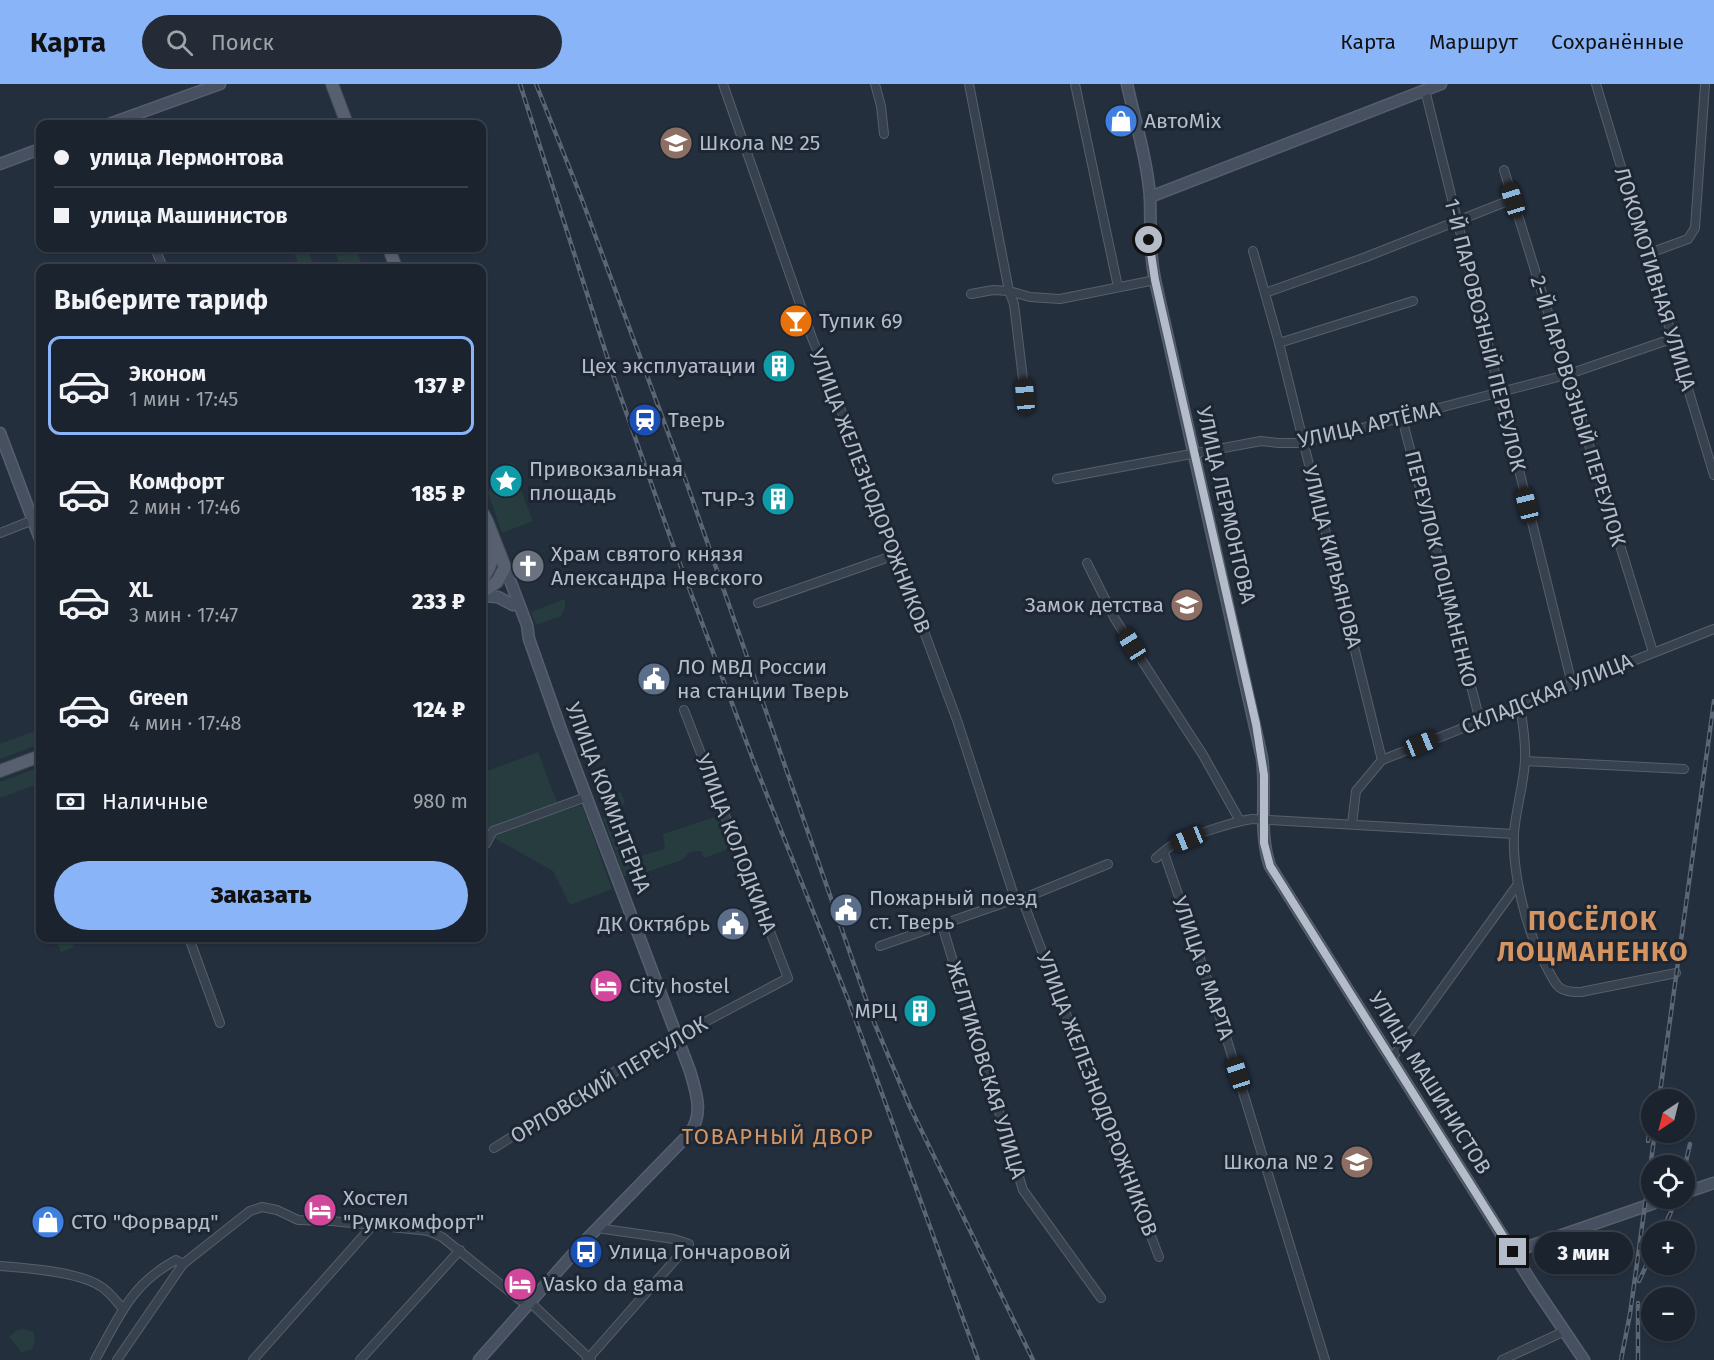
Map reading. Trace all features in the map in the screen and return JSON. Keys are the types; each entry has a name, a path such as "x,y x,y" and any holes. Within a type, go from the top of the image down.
{"main road":[{"path":"121,120 220,84"},
{"path":"332,84 345,120"},
{"name":"УЛИЦА ЛЕРМОНТОВА","path":"1127,84 1145,162 1150,197 1149,240 1155,280 1260,747 1264,775 1263,820"},
{"path":"1150,197 1441,84"},
{"path":"0,164 36,150"},
{"path":"0,433 36,528"},
{"name":"УЛИЦА КОМИНТЕРНА","path":"486,518 502,577"},
{"name":"УЛИЦА КОМИНТЕРНА","path":"479,1360 597,1228 690,1133 696,1124 698,1102 690,1071 586,797 529,639 527,625 502,577 486,534"},
{"path":"486,573 493,553"},
{"path":"486,579 502,577"},
{"path":"486,591 502,577"},
{"path":"502,577 514,600"},
{"path":"486,595 514,600"},
{"path":"0,771 36,758"},
{"name":"УЛИЦА МАШИНИСТОВ","path":"1263,820 1266,852 1275,875 1513,1252 1584,1360"},
{"path":"1695,1189 1714,1183"},
{"path":"1513,1252 1641,1208"}],"street":[{"name":"УЛИЦА ЖЕЛЕЗНОДОРОЖНИКОВ","path":"723,84 812,338 957,720 1019,899 1159,1257"},
{"path":"875,84 881,106 884,134"},
{"path":"969,84 1014,304 1025,396"},
{"path":"1076,84 1118,287"},
{"name":"ЛОКОМОТИВНАЯ УЛИЦА","path":"1596,84 1714,475"},
{"path":"1647,254 1688,239 1695,228 1705,84"},
{"name":"1-Й ПАРОВОЗНЫЙ ПЕРЕУЛОК","path":"1425,90 1572,684"},
{"name":"2-Й ПАРОВОЗНЫЙ ПЕРЕУЛОК","path":"1504,170 1653,652"},
{"path":"1265,293 1513,200"},
{"name":"УЛИЦА КИРЬЯНОВА","path":"1253,251 1279,344 1382,760"},
{"path":"971,294 993,290 1010,291 1030,297 1060,299 1155,280"},
{"path":"1279,344 1413,301"},
{"name":"УЛИЦА АРТЁМА","path":"1057,479 1261,441 1304,443 1566,375 1674,338"},
{"name":"ПЕРЕУЛОК ЛОЦМАНЕНКО","path":"1402,418 1480,721"},
{"path":"0,533 33,520"},
{"path":"758,603 895,555"},
{"path":"1087,563 1115,619 1203,755 1240,821"},
{"name":"СКЛАДСКАЯ УЛИЦА","path":"1352,824 1356,791 1382,760 1714,629"},
{"path":"1520,706 1524,727 1525,760 1514,834 1518,884 1531,936 1557,986 1566,992 1581,992 1676,973"},
{"name":"УЛИЦА КОЛОДКИНА","path":"684,710 788,978"},
{"path":"1525,760 1684,769"},
{"path":"486,844 493,831 586,797"},
{"path":"1156,858 1170,846 1240,821 1252,819 1514,834"},
{"name":"УЛИЦА 8 МАРТА","path":"1164,852 1230,1048 1325,1360"},
{"path":"880,946 1019,899 1108,864"},
{"path":"1392,1058 1518,884"},
{"name":"ЖЕЛТИКОВСКАЯ УЛИЦА","path":"942,925 1023,1190 1101,1298"},
{"path":"190,942 220,1023"},
{"name":"ОРЛОВСКИЙ ПЕРЕУЛОК","path":"494,1148 635,1059 788,978"},
{"path":"117,1360 183,1264 250,1211 262,1207 277,1210 298,1220 332,1221 428,1231 442,1237 520,1300 534,1306 589,1359 689,1244 674,1239 597,1228"},
{"path":"253,1360 372,1226"},
{"path":"360,1360 460,1250"},
{"path":"95,1360 123,1309 142,1284 158,1270 176,1260 183,1264"},
{"path":"0,1266 70,1275 96,1283 123,1309"},
{"path":"1502,1360 1565,1330"}],"green space":[{"path":"294,252 309,252 313,264 298,264"},
{"path":"335,252 357,252 362,264 340,264"},
{"path":"505,464 515,465 519,486 533,521 502,533 488,493"},
{"path":"565,599 565,608 561,616 536,625 531,612"},
{"path":"36,730 36,746 0,759 0,744"},
{"path":"538,752 558,805 486,830 486,772"},
{"path":"36,768 36,784 0,798 0,782"},
{"path":"621,792 625,803 617,810 634,858 665,849 663,834 715,817 721,824 728,849 704,858 701,851 690,852 682,860 638,875 624,876 603,818 610,794"},
{"path":"582,805 612,889 570,905 553,871 494,838 500,830"},
{"path":"57,942 73,942 74,947 61,952"},
{"path":"25,1329 33,1332 34,1343 32,1349 21,1353 9,1337 17,1330"}],"railway":[{"path":"520,84 612,372 673,545 755,765 849,1002 978,1360"},
{"path":"536,84 581,197 687,484 874,1022 910,1107 1033,1360"},
{"path":"1661,1089 1714,701"},
{"path":"1621,1360 1630,1314 1653,1143"},
{"path":"1687,1155 1690,1144"},
{"path":"1667,1221 1672,1209"},
{"path":"1639,1281 1642,1275"},
{"path":"1638,1303 1638,1360"}],"place":[{"name":"АвтоMix","path":"1121,121"},
{"name":"Школа № 25","path":"676,143"},
{"name":"Тупик 69","path":"796,321"},
{"name":"Цех эксплуатации","path":"779,366"},
{"name":"Тверь","path":"645,420"},
{"name":"Привокзальная площадь","path":"506,481"},
{"name":"ТЧР-3","path":"778,499"},
{"name":"Храм святого князя Александра Невского","path":"528,566"},
{"name":"Замок детства","path":"1187,605"},
{"name":"ЛО МВД России на станции Тверь","path":"654,679"},
{"name":"Пожарный поезд ст. Тверь","path":"846,910"},
{"name":"ДК Октябрь","path":"733,924"},
{"name":"City hostel","path":"606,986"},
{"name":"МРЦ","path":"920,1011"},
{"name":"Школа № 2","path":"1357,1162"},
{"name":"Хостел \"Румкомфорт\"","path":"320,1210"},
{"name":"СТО \"Форвард\"","path":"48,1222"},
{"name":"Улица Гончаровой","path":"586,1252"},
{"name":"Vasko da gama","path":"520,1284"}],"district":[{"name":"ПОСЁЛОК ЛОЦМАНЕНКО","path":"1593,936"},
{"name":"ТОВАРНЫЙ ДВОР","path":"778,1136"}],"route":[{"path":"1149,240 1155,280 1256,724 1264,775 1264,843 1270,866 1513,1252"}]}
